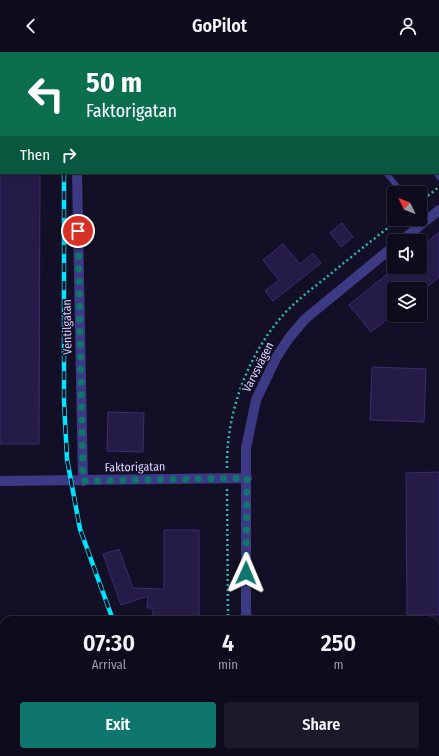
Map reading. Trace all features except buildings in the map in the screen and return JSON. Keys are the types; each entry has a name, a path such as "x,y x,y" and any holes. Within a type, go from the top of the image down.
{"street":[{"name":"Ventilgatan","path":"77,174 83,481"},
{"path":"410,234 439,210"},
{"name":"Varvsvägen","path":"246,616 246,448 256,400 276,358 289,338 305,319 387,252"},
{"name":"Faktorigatan","path":"0,481 247,478"}],"lane":[{"path":"387,174 397,186"}],"path":[{"path":"427,196 439,187"}],"railway":[{"path":"64,174 64,401 67,459 80,529 112,616"}],"route":[{"path":"78,231 83,481 247,478 246,573"}]}
